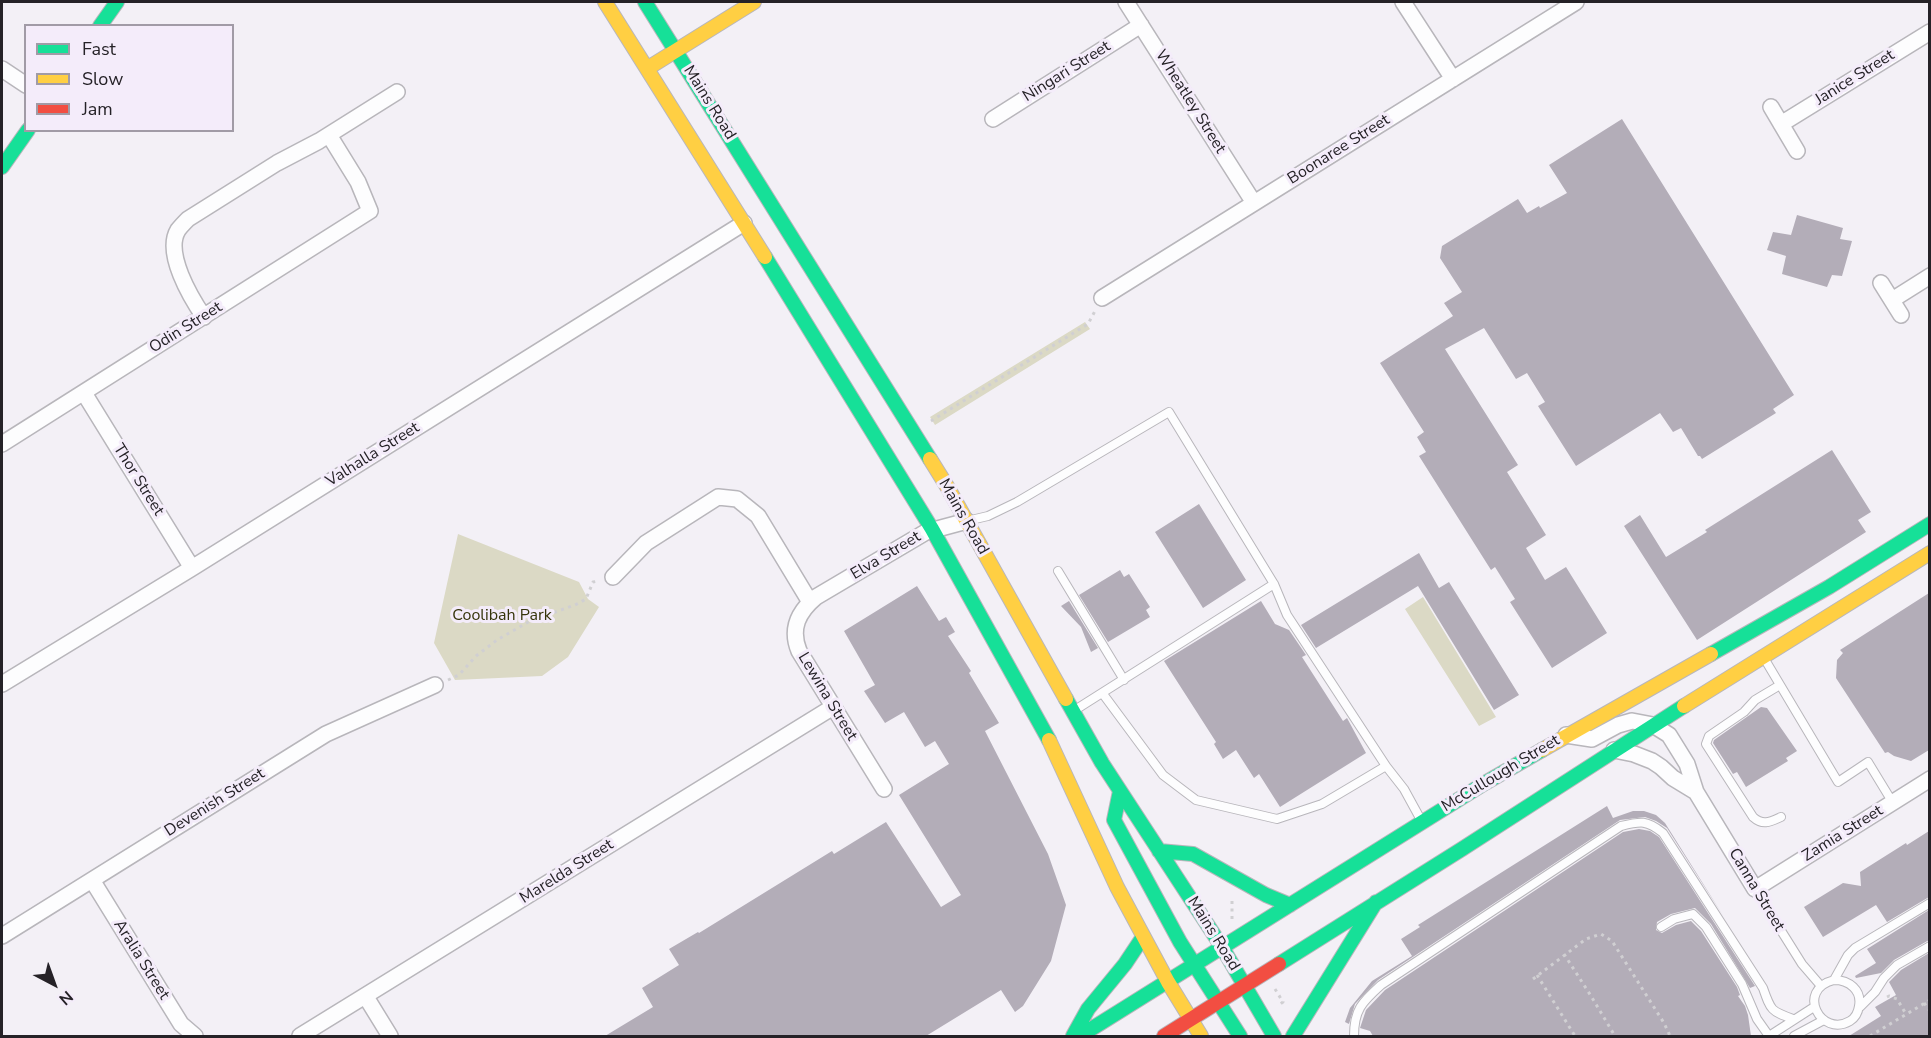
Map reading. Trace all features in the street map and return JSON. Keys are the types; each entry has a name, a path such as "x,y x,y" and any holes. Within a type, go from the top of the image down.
{"main road":[{"path":"101,24 117,2"},
{"name":"Mains Road","path":"605,2 744,223 932,530 1051,743 1112,878 1168,982 1201,1036"},
{"name":"Mains Road","path":"645,2 967,521 1073,712 1120,791 1222,947 1274,1036"},
{"path":"648,68 754,2"},
{"path":"2,167 27,132"},
{"name":"McCullough Street","path":"1080,1036 1422,821 1566,735 1829,587 1929,524"},
{"path":"1164,1036 1653,725 1929,553"},
{"path":"1120,791 1114,820 1175,934 1239,1036"},
{"path":"1159,851 1193,854 1266,895 1290,905"},
{"path":"1293,1036 1376,902"},
{"path":"1073,1036 1088,1009 1125,964 1143,937"}],"street":[{"name":"Wheatley Street","path":"1126,2 1254,203"},
{"path":"1404,2 1453,79"},
{"name":"Boonaree Street","path":"1102,298 1576,2"},
{"name":"Ningari Street","path":"993,119 1141,25"},
{"name":"Janice Street","path":"1781,124 1929,32"},
{"path":"2,69 24,85"},
{"path":"204,317 189,295 180,273 174,243 178,230 188,219 267,169 329,135 397,92"},
{"path":"1771,107 1797,151"},
{"name":"Odin Street","path":"2,444 370,211 358,182 329,135"},
{"name":"Valhalla Street","path":"2,684 744,223"},
{"path":"1892,300 1929,276"},
{"path":"1881,284 1901,315"},
{"name":"Thor Street","path":"84,393 192,568"},
{"path":"613,577 646,543 718,497 737,499 758,516 810,602"},
{"name":"Elva Street","path":"810,602 912,540 932,530 967,521"},
{"name":"Lewina Street","path":"810,602 800,615 794,630 796,644 884,789"},
{"name":"Devenish Street","path":"2,936 326,734 435,685"},
{"name":"Marelda Street","path":"300,1036 833,707"},
{"path":"1566,735 1592,739 1618,725 1632,721 1653,725"},
{"name":"Canna Street","path":"1653,725 1669,735 1675,743 1687,764 1696,792 1755,889"},
{"name":"Canna Street","path":"1614,750 1652,761 1673,778 1696,792"},
{"name":"Zamia Street","path":"1755,889 1929,779"},
{"name":"Aralia Street","path":"92,880 181,1024 195,1036"},
{"path":"366,997 390,1036"}],"lane":[{"path":"967,521 988,516 1017,502 1168,412 1274,584 1287,615 1386,766 1404,789 1422,821"},
{"path":"1058,571 1124,680"},
{"path":"1073,712 1274,584"},
{"path":"1764,657 1838,782 1868,762 1893,803"},
{"path":"1780,685 1755,700 1744,712 1709,736 1706,744 1753,817 1759,822 1767,823 1781,817"},
{"path":"1102,694 1163,775 1196,800 1276,819 1322,804 1386,766"},
{"path":"1353,1036 1354,1024 1362,1002 1381,985 1621,826 1644,822 1663,833 1763,988 1770,1007 1776,1013 1793,1020"},
{"name":"Canna Street","path":"1755,889 1802,964 1821,986"},
{"path":"1834,980 1855,948 1929,903"},
{"path":"1661,927 1693,914 1706,927 1742,984 1757,1019 1769,1036 1814,1007"},
{"path":"1859,1007 1875,992 1884,978 1897,965 1929,946"},
{"path":"1834,980 1846,982 1856,990 1860,1001 1853,1019 1834,1026 1822,1021 1814,1007 1815,996 1821,986 1834,980"},
{"path":"1750,1000 1770,1007"},
{"path":"1794,1036 1822,1021"}],"path":[{"path":"926,424 1088,324 1102,298"},
{"path":"435,685 459,675 476,656 497,640 530,621 574,605 585,599 593,582 613,577"},
{"path":"1232,897 1232,919"},
{"path":"1533,979 1586,939 1601,934 1612,941 1670,1036"},
{"path":"1564,954 1615,1036"},
{"path":"1537,975 1575,1036"},
{"path":"1273,985 1283,1002 1278,1005"},
{"path":"1880,1001 1889,996 1897,999 1906,1014"},
{"path":"1870,1036 1929,1000"},
{"path":"1924,1003 1929,1011"}],"green space":[{"path":"1085,322 1090,329 935,425 930,417"},
{"name":"Coolibah Park","path":"458,534 579,582 588,599 599,607 568,657 542,676 455,680 434,643"},
{"path":"1423,597 1496,717 1479,726 1405,609"}],"building":[{"path":"1622,119 1794,395 1773,409 1776,413 1702,459 1681,428 1673,432 1660,413 1576,466 1538,406 1545,402 1527,373 1516,379 1484,328 1445,349 1518,465 1507,472 1546,535 1526,548 1545,580 1566,567 1607,633 1552,668 1510,602 1515,599 1495,567 1491,570 1419,456 1426,452 1417,437 1424,432 1380,363 1453,316 1444,303 1462,292 1440,258 1442,246 1518,199 1527,213 1567,193 1549,165"},
{"path":"1797,215 1843,228 1840,239 1852,241 1842,276 1832,275 1827,287 1782,274 1786,256 1767,250 1773,232 1791,235"},
{"path":"1832,450 1871,512 1858,520 1866,532 1697,640 1624,526 1640,515 1666,557"},
{"path":"1199,504 1246,580 1203,608 1155,532"},
{"path":"1419,553 1439,588 1449,582 1519,695 1494,710 1418,586 1316,648 1301,625"},
{"path":"1120,570 1124,577 1129,574 1150,607 1146,610 1150,617 1108,642 1079,595"},
{"path":"917,586 939,621 946,617 955,632 948,636 971,671 969,673 999,723 985,731 1048,854 1066,905 1051,961 1023,1006 1015,1012 1001,990 926,1036 605,1036 653,1007 642,988 679,965 669,949 832,851 834,854 886,822 941,907 961,895 899,795 949,764 935,741 925,747 904,712 885,723 864,691 875,685 844,631"},
{"path":"1929,593 1929,750 1911,761 1888,752 1885,753 1836,678 1837,660 1843,653 1840,650"},
{"path":"1069,601 1098,648 1091,652 1081,627 1061,606"},
{"path":"1261,601 1275,624 1289,630 1306,655 1302,657 1343,721 1347,718 1366,753 1280,807 1259,774 1254,778 1236,750 1223,759 1214,744 1216,742 1164,661"},
{"path":"1761,707 1767,708 1797,751 1786,758 1788,761 1746,787 1737,772 1733,774 1713,743"},
{"path":"1607,806 1613,818 1633,811 1644,811 1656,815 1665,823 1724,917 1667,828 1645,817 1620,820 1378,980 1355,1004 1349,1024 1345,1022 1350,1008 1372,981 1412,956 1401,939 1420,927 1418,925"},
{"path":"1639,829 1650,831 1659,837 1755,986 1750,988 1711,924 1695,908 1671,914 1657,922 1656,930 1662,933 1676,925 1691,921 1701,931 1737,987 1740,995 1738,996 1748,1015 1751,1036 1373,1036 1370,1031 1360,1028 1366,1010 1385,990 1623,832"},
{"path":"1929,831 1929,897 1887,922 1876,905 1823,937 1804,907 1843,883 1861,886 1860,872"},
{"path":"1929,910 1929,940 1894,960 1881,973 1856,978 1855,976 1876,963 1867,949"},
{"path":"1929,953 1929,1036 1849,1036 1881,1016 1875,1007 1896,995 1889,982 1901,970"}],"traffic: fast":[{"path":"101,24 117,2"},
{"path":"645,2 930,459"},
{"path":"2,167 27,132"},
{"path":"765,257 932,529 1049,740"},
{"path":"1711,654 1829,587 1930,524"},
{"path":"1066,699 1102,763 1222,947 1274,1036"},
{"path":"1279,964 1684,706"},
{"path":"1080,1036 1485,783 1542,750"},
{"path":"1120,791 1114,820 1180,942 1240,1036"},
{"path":"1159,851 1193,854 1266,895 1290,905"},
{"path":"1293,1036 1376,902"},
{"path":"1073,1036 1088,1009 1125,964 1143,937"}],"traffic: slow":[{"path":"605,2 765,257"},
{"path":"648,68 754,2"},
{"path":"930,459 1066,699"},
{"path":"1684,706 1930,553"},
{"path":"1542,750 1711,654"},
{"path":"1049,740 1117,887 1168,982 1201,1036"}],"traffic: jam":[{"path":"1164,1036 1279,964"}]}
